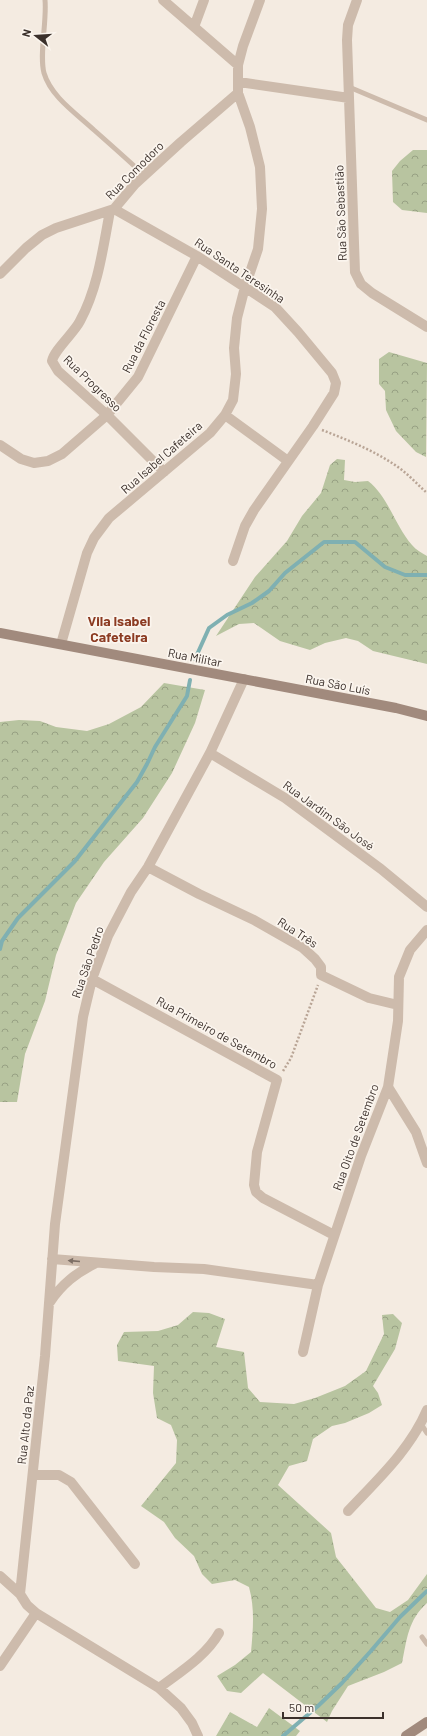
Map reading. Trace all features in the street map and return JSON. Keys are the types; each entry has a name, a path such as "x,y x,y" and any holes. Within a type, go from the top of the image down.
{"street":[{"path":"163,0 238,65"},
{"path":"194,27 204,0"},
{"name":"Rua Isabel Cafeteira","path":"61,644 86,553 94,538 109,518 210,433 225,415 233,400 236,374 234,348 237,318 245,287 258,249 262,209 260,167 250,127 238,93 238,65 243,46 260,0"},
{"name":"Rua São Sebastião","path":"357,0 348,25 348,86 355,272 361,284 372,293 427,327"},
{"path":"239,82 349,98"},
{"name":"Rua Comodoro","path":"0,274 26,248 42,235 56,228 112,210 144,175 238,93"},
{"name":"Rua Santa Teresinha","path":"112,210 197,256 275,307 332,373 336,383 334,392 254,510 245,526 233,561"},
{"name":"Rua Progresso","path":"112,210 101,259 90,296 80,321 67,340 53,356 52,360 53,365 58,371 107,414 164,472"},
{"name":"Rua da Floresta","path":"0,445 21,459 34,463 48,461 62,454 107,414 138,377 197,256"},
{"path":"225,415 288,461"},
{"name":"Rua Militar","path":"0,633 244,680"},
{"name":"Rua São Luís","path":"244,680 396,708 427,716"},
{"name":"Rua São Pedro","path":"52,1259 83,1017 92,979 108,936 131,892 148,867 210,753 244,680"},
{"name":"Rua Jardim São José","path":"210,753 285,798 381,869 427,907"},
{"name":"Rua Três","path":"148,867 199,894 254,920 303,948 321,967 321,975"},
{"name":"Rua Oito de Setembro","path":"303,1352 318,1285 334,1235 361,1156 388,1087 398,1021 399,977 410,950 427,930"},
{"path":"321,975 369,998 398,1005"},
{"name":"Rua Primeiro de Setembro","path":"92,979 277,1080 257,1152 254,1185 256,1192 263,1198 334,1235"},
{"path":"388,1087 416,1132 427,1163"},
{"path":"52,1259 204,1269 318,1285"},
{"name":"Rua Alto da Paz","path":"20,1594 33,1475 52,1259"},
{"path":"49,1304 58,1290 74,1275 96,1263"},
{"path":"51,1278 59,1283 66,1282"},
{"path":"348,1511 387,1471 424,1428 427,1410"},
{"path":"33,1475 60,1475 71,1482 135,1564"},
{"path":"0,1576 20,1594 27,1605 36,1613 159,1688 181,1708 192,1723 198,1736"},
{"path":"0,1666 36,1613"},
{"path":"159,1688 213,1644 219,1633"},
{"path":"406,1736 427,1722"}],"lane":[{"path":"45,0 46,11 43,61 44,73 49,83 55,93 68,106 144,175"},
{"path":"348,86 427,120"},
{"path":"422,1637 427,1644"}],"path":[{"path":"312,426 356,444 386,459 403,471 427,493"},
{"path":"277,1080 291,1058 321,975"}],"green space":[{"path":"413,150 427,150 427,213 402,210 393,202 392,171 400,161"},
{"path":"389,352 427,363 426,457 416,452 396,431 386,410 385,391 379,384 379,359"},
{"path":"337,459 345,460 344,480 355,482 368,481 375,487 412,545 427,556 427,664 373,651 358,641 346,638 325,643 310,650 280,641 254,623 239,624 216,636 255,577 287,541 302,516 321,493 330,465"},
{"path":"164,683 205,690 195,723 172,773 143,818 104,862 76,903 56,955 45,1001 25,1054 17,1102 0,1102 0,722 19,720 40,721 56,727 87,731 109,724 141,707"},
{"path":"193,1312 209,1313 225,1319 216,1347 244,1352 248,1388 260,1402 294,1404 315,1398 345,1386 366,1371 384,1334 382,1315 393,1314 402,1323 395,1349 373,1386 378,1393 382,1405 369,1413 345,1423 332,1426 313,1439 307,1461 289,1466 278,1485 331,1533 336,1557 376,1608 390,1612 408,1600 427,1574 427,1603 416,1616 409,1630 402,1663 384,1672 348,1686 332,1711 327,1722 263,1673 241,1693 227,1691 217,1676 235,1665 251,1652 253,1611 249,1587 235,1580 212,1584 202,1574 194,1556 175,1538 164,1522 141,1506 176,1463 177,1440 171,1425 157,1418 153,1393 154,1366 118,1361 117,1345 124,1332 158,1331 178,1325"},
{"path":"269,1708 300,1731 296,1736 216,1736 230,1712 257,1727"}],"waterway":[{"path":"195,659 209,628 227,615 252,603 269,591 285,573 324,542 355,542 385,567 405,575 427,575"},
{"path":"0,949 2,941 18,918 75,861 137,782 155,747 187,696 190,680"},
{"path":"283,1736 342,1683 400,1617 427,1591"}],"district":[{"name":"Vila Isabel Cafeteira","path":"119,628"}]}
